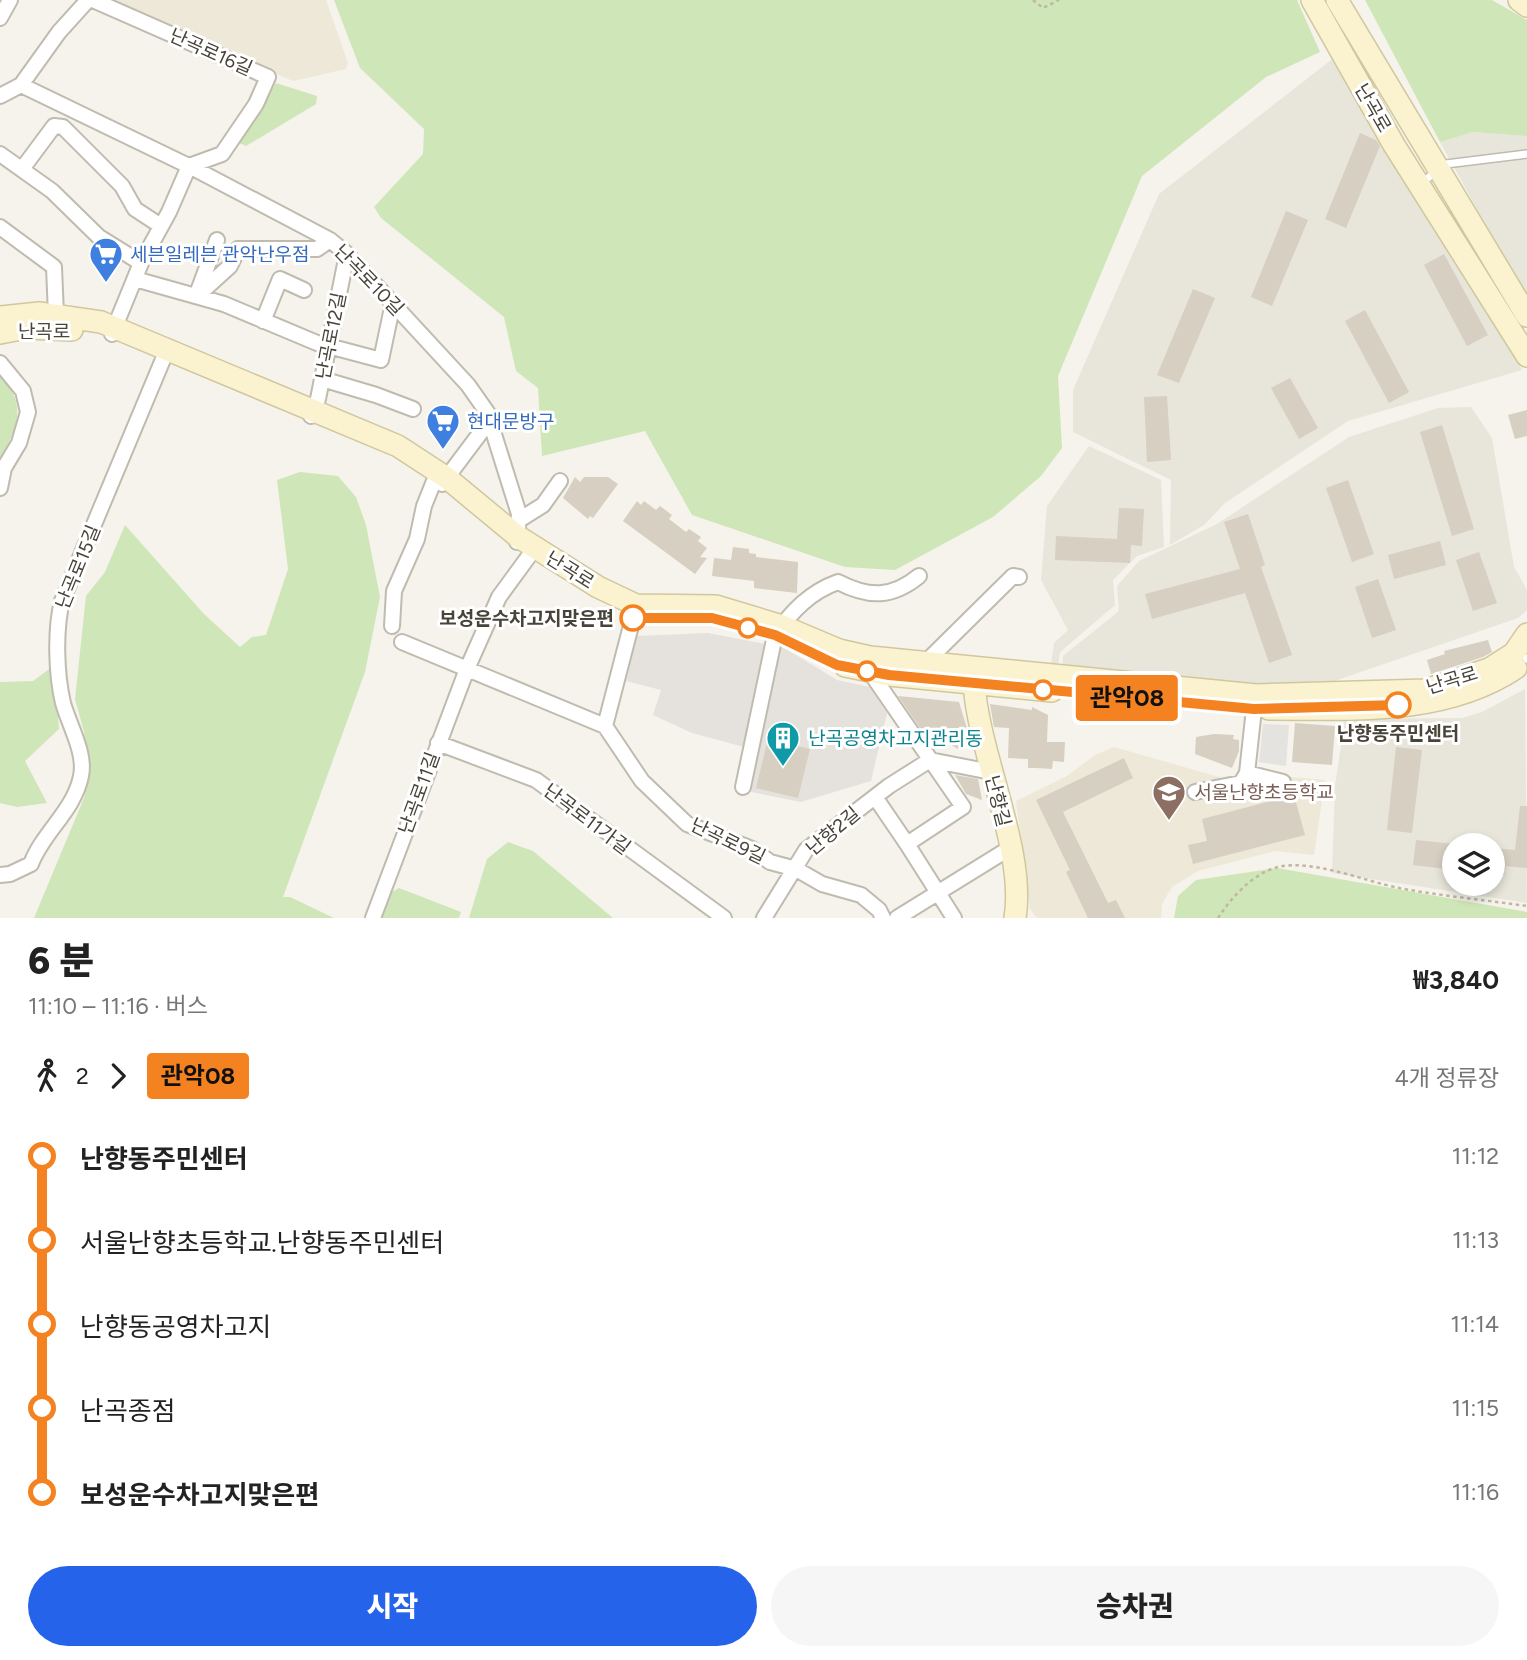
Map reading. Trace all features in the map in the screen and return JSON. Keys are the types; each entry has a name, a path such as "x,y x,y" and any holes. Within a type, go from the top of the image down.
{"main road":[{"name":"난곡로","path":"1312,0 1419,185 1527,356"},
{"name":"난곡로","path":"1337,0 1527,316"},
{"path":"1519,0 1527,5"},
{"name":"난곡로","path":"1,320 39,313 101,323 113,332 225,385 312,414"},
{"name":"난곡로","path":"1,320 52,329 113,332 312,414 441,482 520,540 594,600 633,618 712,618 778,630 837,665 870,672 927,670 1256,695 1426,690 1489,669 1514,653 1527,634"},
{"name":"난곡로","path":"520,540 598,587 636,605 716,606 839,650 974,684 1254,709 1423,704 1465,695 1492,684 1527,658"},
{"name":"난향길","path":"974,684 976,714 1017,877 1018,916"}],"street":[{"path":"0,18 10,0"},
{"path":"0,96 21,85 59,32 91,0"},
{"name":"난곡로16길","path":"91,0 268,77 256,104 222,154 189,166"},
{"name":"난곡로10길","path":"21,85 189,166 330,240 347,254 468,385 489,420 520,540"},
{"path":"63,127 75,111"},
{"path":"22,169 54,126 63,127 121,187 135,209 161,226"},
{"path":"0,153 52,191 99,237 141,263"},
{"path":"113,332 141,263 189,166"},
{"name":"난곡로","path":"0,227 54,267 56,315"},
{"path":"197,296 217,240"},
{"path":"197,296 230,266 238,250 317,248 330,240"},
{"name":"난곡로12길","path":"312,414 322,379 347,254"},
{"path":"135,279 197,296 328,347 381,360 393,303"},
{"path":"262,321 280,279 304,290"},
{"name":"난곡로15길","path":"0,875 10,874 30,864 38,845 75,797 82,773 81,757 63,702 57,620 62,601 164,357"},
{"name":"난곡로","path":"0,363 23,391 28,412 19,443 4,468 0,488"},
{"path":"322,379 376,395 413,410"},
{"path":"392,626 394,591 418,538 424,506 489,420"},
{"name":"난곡로11길","path":"373,918 438,743 520,540 560,481"},
{"path":"743,787 778,630 802,602 830,585 838,582 854,590 890,594 919,576"},
{"path":"927,670 931,657 1013,576 1019,577"},
{"path":"402,642 606,726 633,618"},
{"path":"870,672 963,807 907,844 954,918"},
{"path":"1195,792 1241,783 1247,774 1254,709"},
{"name":"난곡로9길","path":"606,726 642,781 687,824 752,849 770,862 796,869 822,884 861,895 879,910 883,918"},
{"name":"난곡로11가길","path":"438,743 536,780 724,918"},
{"path":"930,760 991,772"},
{"name":"난향2길","path":"796,869 806,850 875,797 930,760"},
{"path":"1247,774 1283,782"},
{"name":"난향2길","path":"875,797 907,844"},
{"path":"897,918 1010,848"},
{"path":"764,918 796,869"}],"lane":[{"path":"1419,185 1438,168 1527,155"}],"path":[{"path":"1033,0 1043,8 1059,0"},
{"path":"1218,918 1231,898 1277,867 1304,866 1401,888 1527,906"}],"shaded area":[{"path":"107,0 326,0 348,63 346,69 293,81"},
{"path":"1335,57 1522,370 1348,421 1225,503 1204,525 1170,545 1171,480 1073,432 1073,390 1159,194"},
{"path":"1473,132 1527,136 1527,300 1440,142"},
{"path":"1471,407 1492,438 1514,567 1527,590 1527,610 1518,618 1317,687 1062,676 1063,656 1119,611 1117,586 1139,561 1217,524 1349,437 1438,408"},
{"path":"1089,446 1161,480 1164,547 1137,556 1113,580 1115,605 1060,652 1057,674 1050,673 1054,643 1068,630 1041,580 1047,506"},
{"path":"708,633 765,644 744,747 692,733 653,715 661,690 626,681 637,636"},
{"path":"778,644 837,680 870,687 887,713 871,781 801,802 751,792"},
{"path":"1525,689 1527,903 1482,896 1505,896 1505,833 1442,833 1442,890 1332,873 1335,786 1345,719 1462,718 1482,712"},
{"path":"1263,724 1289,725 1286,766 1259,762"},
{"name":"서울난향초등학교","path":"1114,747 1233,781 1269,775 1325,780 1314,855 1275,851 1198,871 1172,887 1162,904 1161,918 1037,918 1030,909 1016,801 1067,776 1095,755"}],"green space":[{"path":"334,0 1297,0 1320,52 1266,77 1142,176 1058,376 1062,448 1041,476 993,517 895,570 845,567 692,515 645,431 542,456 538,388 516,371 504,317 381,218 374,207 423,154 424,129 360,68"},
{"path":"1365,0 1492,0 1527,20 1527,136 1473,132 1440,142"},
{"path":"276,83 317,96 316,104 246,146 239,143"},
{"path":"0,373 14,396 17,416 12,436 0,459"},
{"path":"300,472 338,476 356,497 366,525 380,597 365,672 283,897 290,897 334,918 34,918 84,798 89,767 84,732 75,699 86,596 105,572 125,525 204,614 240,647 252,637 266,635 288,569 277,480"},
{"path":"60,661 56,690 59,729 25,761 47,803 17,807 0,803 0,682 33,681"},
{"path":"508,842 533,851 613,918 469,918 487,859"},
{"path":"1277,868 1527,912 1527,918 1174,918 1178,896 1196,880"},
{"path":"399,888 461,912 459,918 381,918 390,893"}],"building":[{"path":"1360,133 1376,140 1380,146 1346,228 1325,219"},
{"path":"1286,211 1308,220 1272,306 1251,297"},
{"path":"1444,254 1488,335 1467,346 1424,265"},
{"path":"1193,289 1215,298 1179,383 1157,375"},
{"path":"1365,310 1409,392 1389,403 1345,321"},
{"path":"1290,378 1318,428 1299,439 1271,388"},
{"path":"1167,396 1171,460 1147,462 1144,397"},
{"path":"1527,410 1527,436 1515,439 1508,415"},
{"path":"1442,425 1474,529 1452,536 1420,432"},
{"path":"575,477 580,482 584,477 608,477 618,484 593,518 590,516 588,519 563,498"},
{"path":"1348,480 1374,554 1352,562 1326,488"},
{"path":"637,501 641,505 644,501 656,510 660,506 672,515 669,519 686,532 689,529 701,537 698,541 707,548 700,557 707,558 695,574 623,521"},
{"path":"1119,508 1144,509 1142,546 1131,545 1130,563 1055,560 1056,536 1117,539"},
{"path":"1248,514 1265,565 1261,567 1292,655 1269,663 1245,593 1152,619 1145,594 1240,569 1224,522"},
{"path":"1440,541 1446,565 1394,579 1388,555"},
{"path":"733,547 749,549 749,553 756,554 756,557 798,562 797,593 754,588 754,581 712,576 714,558 731,560"},
{"path":"1479,552 1497,603 1473,611 1456,560"},
{"path":"1378,579 1396,630 1372,638 1355,587"},
{"path":"1488,640 1492,652 1431,674 1427,660 1445,654 1444,651"},
{"path":"898,696 959,702 972,745 958,749 951,745 931,744"},
{"path":"990,704 1032,710 1032,707 1048,715 1047,742 1065,742 1064,762 1053,761 1052,769 1028,768 1028,759 1008,758 1009,728 994,727"},
{"path":"1295,723 1335,726 1332,765 1292,762"},
{"path":"1234,735 1233,739 1239,740 1239,751 1232,768 1195,754 1196,737"},
{"name":"난곡공영차고지관리동","path":"768,739 810,749 798,798 756,788"},
{"path":"1396,747 1422,750 1412,833 1387,830"},
{"path":"1124,758 1133,778 1063,812 1108,903 1116,900 1125,918 1088,918 1066,872 1070,870 1036,800"},
{"path":"955,775 978,779 982,800 966,794"},
{"path":"1294,795 1305,835 1193,864 1188,845 1207,841 1202,819"},
{"path":"1520,806 1527,806 1527,868 1506,866 1505,870 1505,849 1515,850"},
{"path":"1416,840 1442,843 1442,869 1413,865"}],"bus line":[{"name":"관악08","path":"633,618 712,618 775,635 837,665 889,675 1254,709 1335,709 1398,705"}],"place":[{"name":"세븐일레븐 관악난우점","path":"106,284"},
{"name":"현대문방구","path":"443,451"},
{"name":"보성운수차고지맞은편","path":"633,618"},
{"name":"난향동주민센터","path":"1398,705"},
{"name":"난곡공영차고지관리동","path":"783,768"},
{"name":"서울난향초등학교","path":"1169,822"}]}
